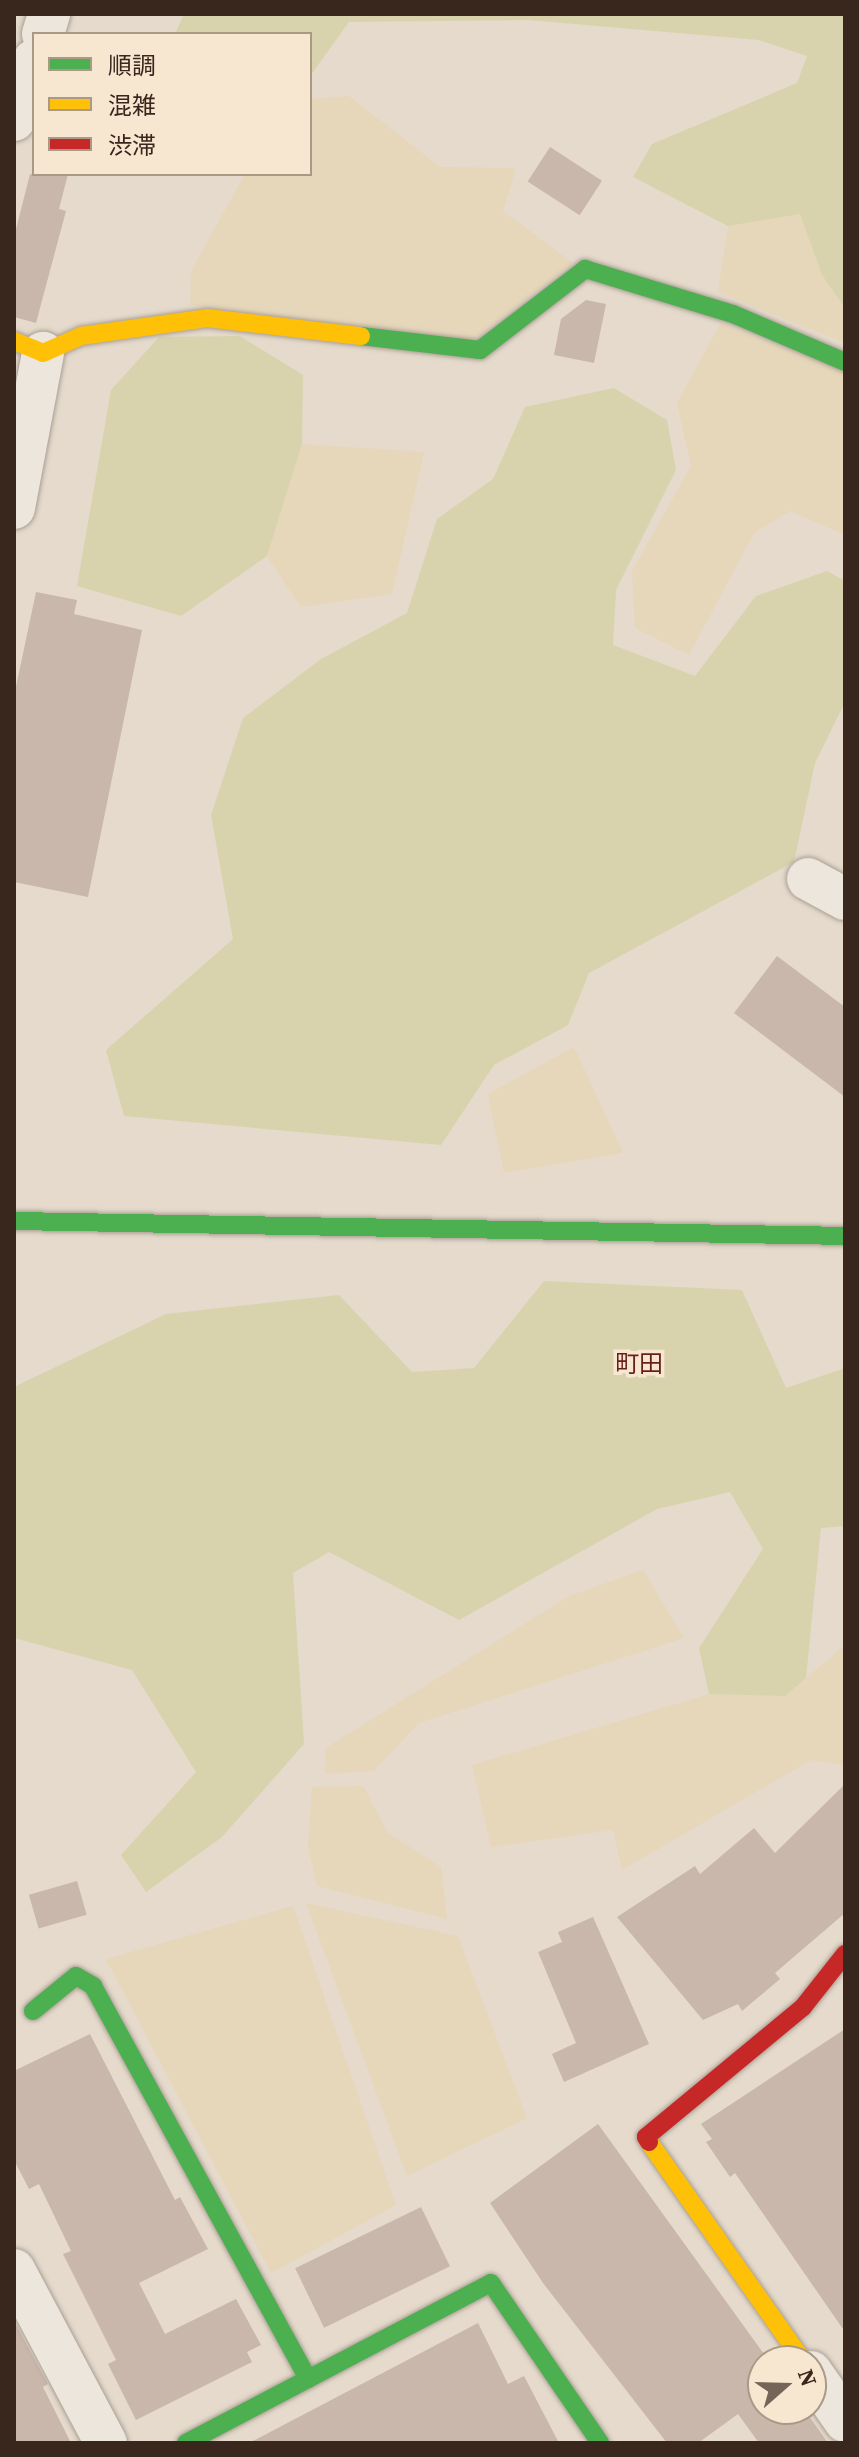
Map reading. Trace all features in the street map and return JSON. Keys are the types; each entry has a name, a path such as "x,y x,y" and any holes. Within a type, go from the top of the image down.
{"street":[{"path":"14,120 32,66"},
{"path":"14,508 29,347 81,336 207,318 480,350 585,269 733,314 845,362"},
{"path":"808,879 845,899"},
{"path":"14,1221 845,1236"},
{"path":"792,2345 646,2137 803,2007 845,1954"},
{"path":"33,2011 76,1976 93,1986 308,2379"},
{"path":"14,2270 106,2443"},
{"path":"186,2443 491,2283 600,2443"},
{"path":"827,2395 845,2421"}],"shaded area":[{"path":"184,14 845,14 845,308 822,275 800,214 728,226 633,177 652,144 797,83 807,56 759,40 528,20 349,22 312,73 312,32 176,32"},
{"path":"349,96 440,167 516,168 503,211 573,263 471,341 190,305 191,271 244,176 312,176 312,99"},
{"path":"800,213 822,275 845,308 845,343 718,292 728,226"},
{"path":"721,323 845,372 845,535 790,511 754,533 689,655 635,628 632,571 691,466 677,403"},
{"path":"240,336 303,375 302,444 267,556 181,616 77,586 111,390 159,337"},
{"path":"614,388 667,420 676,470 616,590 613,645 695,676 756,596 827,571 845,581 845,702 815,763 794,862 589,973 568,1025 494,1065 441,1145 124,1116 106,1050 233,939 211,815 243,718 321,659 407,613 437,519 493,479 525,407"},
{"path":"302,444 424,452 392,594 301,607 267,556"},
{"path":"574,1047 623,1153 504,1173 488,1094"},
{"path":"544,1281 742,1290 786,1388 845,1368 845,1526 821,1528 806,1678 785,1696 709,1694 699,1648 763,1549 730,1492 657,1509 459,1620 329,1552 293,1573 304,1744 222,1837 146,1892 121,1855 196,1772 132,1670 14,1638 14,1387 166,1314 339,1295 412,1372 474,1368"},
{"path":"643,1570 684,1638 419,1723 374,1771 325,1774 326,1748 569,1596"},
{"path":"845,1645 845,1765 811,1760 622,1870 613,1830 491,1847 472,1765 709,1694 785,1696"},
{"path":"363,1786 388,1833 441,1867 447,1919 317,1886 308,1846 312,1787"},
{"path":"306,1903 458,1936 527,2118 407,2176"},
{"path":"293,1906 396,2205 271,2273 106,1959"}],"building":[{"path":"550,147 602,181 580,215 528,181"},
{"path":"30,174 67,176 59,209 66,211 36,323 14,317 14,237"},
{"path":"586,300 606,304 594,363 554,355 561,319"},
{"path":"36,592 77,600 74,614 142,630 88,897 14,882 14,696"},
{"path":"777,956 845,1007 845,1097 734,1013"},
{"path":"845,1784 845,1913 775,1973 780,1979 742,2011 738,2004 703,2020 617,1917 695,1866 700,1874 754,1828 775,1853"},
{"path":"77,1881 87,1915 39,1928 29,1895"},
{"path":"593,1917 649,2044 564,2082 552,2054 576,2043 538,1952 562,1942 558,1932"},
{"path":"845,2029 845,2332 735,2173 730,2177 706,2142 712,2139 701,2124"},
{"path":"90,2034 175,2200 180,2197 208,2249 139,2283 165,2334 236,2299 261,2345 247,2352 252,2362 136,2420 108,2364 116,2360 63,2254 71,2251 39,2184 29,2189 14,2160 14,2071"},
{"path":"598,2124 757,2345 747,2345 747,2425 815,2425 828,2443 759,2443 738,2414 698,2443 667,2443 543,2283 490,2203"},
{"path":"421,2207 450,2266 324,2328 295,2268"},
{"path":"14,2321 48,2384 43,2387 71,2443 14,2443"},
{"path":"478,2323 508,2384 524,2376 559,2443 249,2443"}],"traffic: fast":[{"path":"361,336 480,350 585,269 733,314 845,362"},
{"path":"14,1221 845,1236"},
{"path":"33,2011 76,1976 93,1986 308,2379"},
{"path":"186,2443 491,2283 600,2443"}],"traffic: slow":[{"path":"14,341 43,353 81,336 207,318 361,336"},
{"path":"649,2142 792,2345"}],"traffic: jam":[{"path":"649,2142 646,2137 803,2007 845,1954"}],"district":[{"name":"町田","path":"639,1364"}]}
